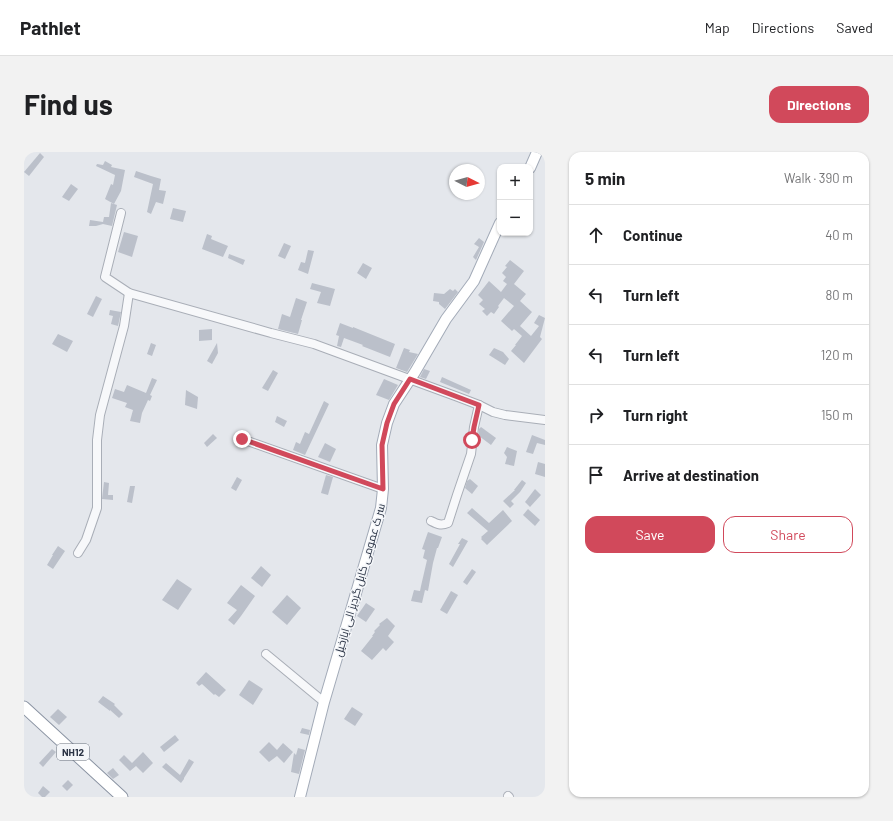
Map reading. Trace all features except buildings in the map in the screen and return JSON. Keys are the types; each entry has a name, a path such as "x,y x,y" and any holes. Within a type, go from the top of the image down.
{"highway":[{"name":"NH12","path":"24,707 122,797"}],"main road":[{"path":"532,164 537,152"},
{"name":"سر ک عمومی کابل گردیز الی ایازخیل","path":"300,797 324,702 381,508 383,489 382,445 387,423 394,404 446,319 474,281 497,229"}],"street":[{"path":"121,213 104,277 129,293 314,344 479,405 493,412 545,420"},
{"path":"78,553 86,540 97,508 97,440 100,415 124,326 129,293"},
{"path":"431,521 438,525 448,523 471,454 474,427 479,405"},
{"path":"242,439 383,489"},
{"path":"266,654 324,702"}],"route":[{"path":"242,439 383,489 382,445 387,423 394,404 410,379 479,405 472,440"}]}
